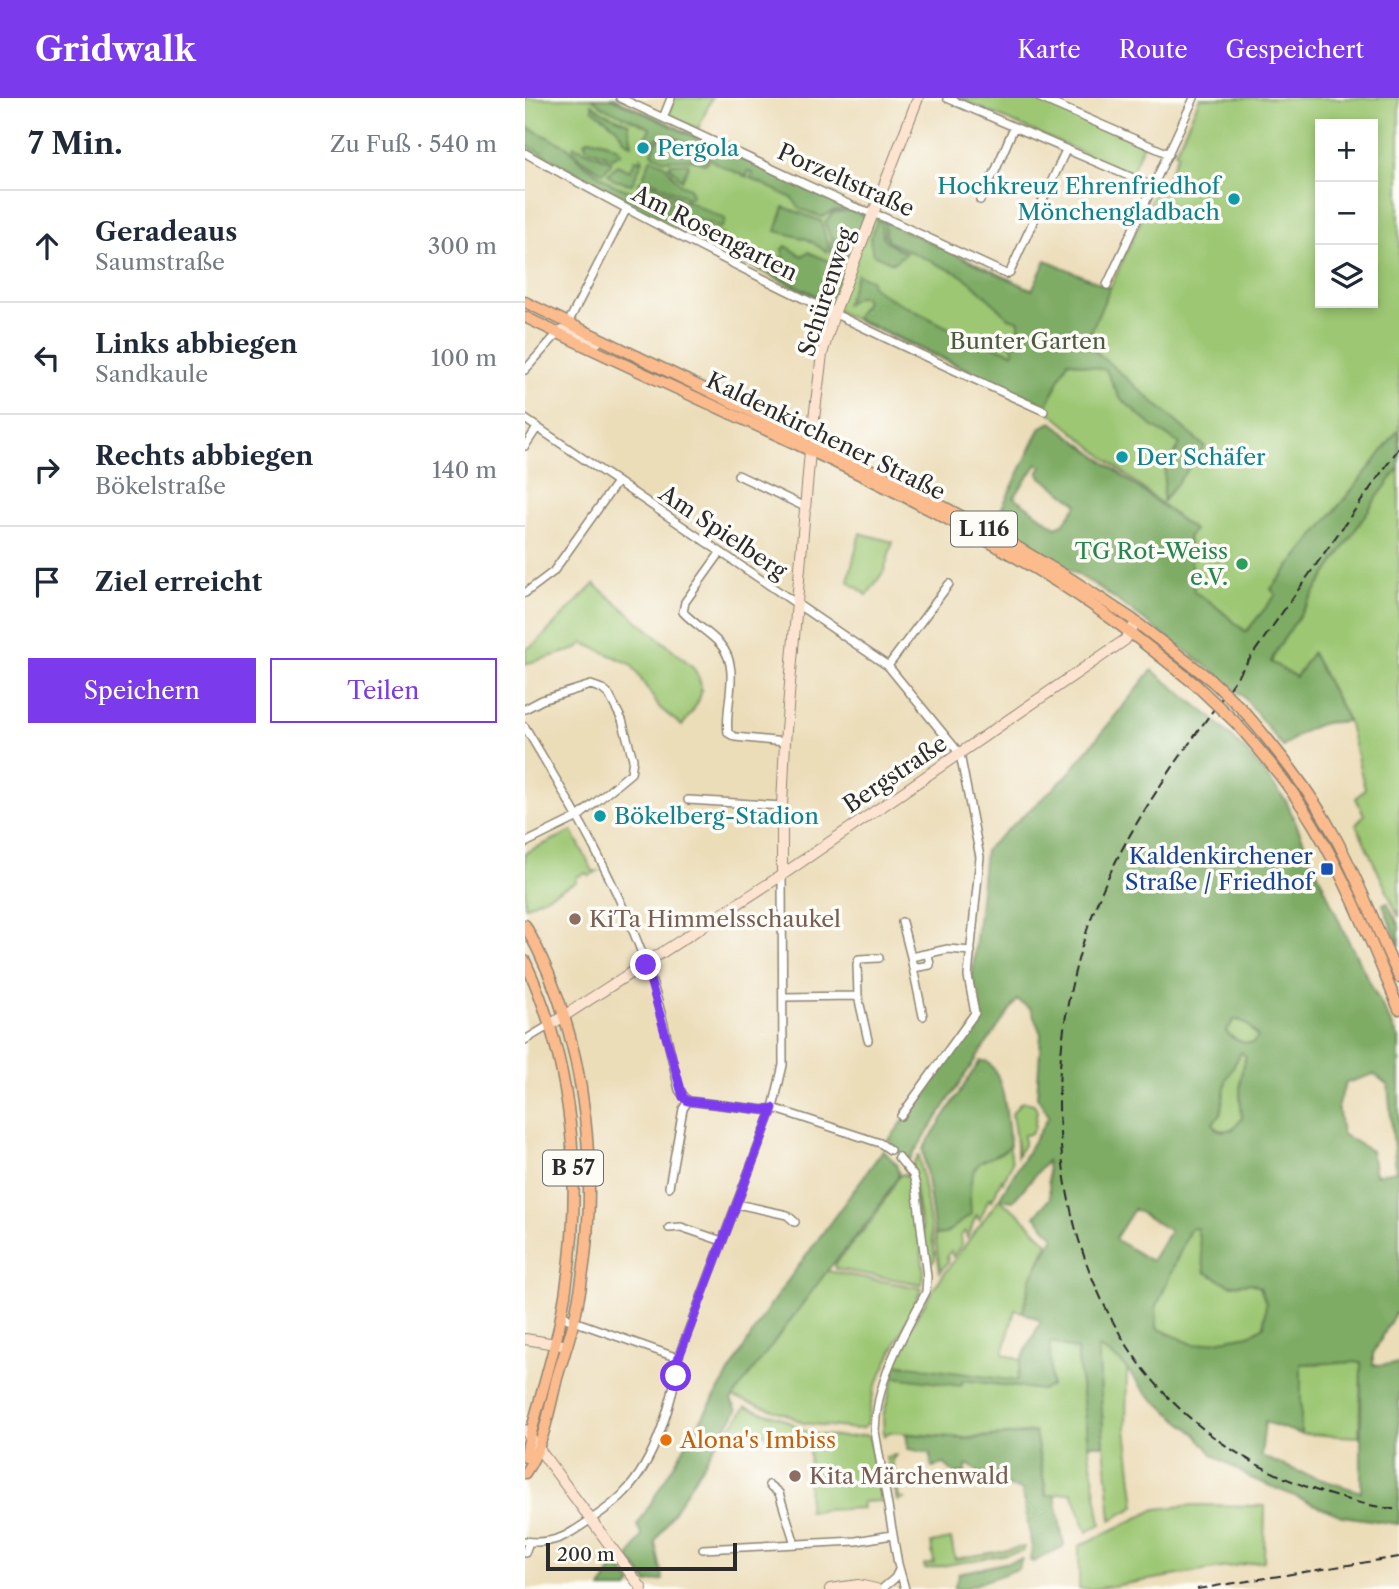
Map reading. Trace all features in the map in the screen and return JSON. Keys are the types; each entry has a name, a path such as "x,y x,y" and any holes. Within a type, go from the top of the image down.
{"main road":[{"name":"Schürenweg","path":"782,874 785,742 810,446 822,354 834,314 918,98"},
{"name":"Kaldenkirchener Straße","path":"525,302 810,446 995,545 1066,588 1130,633 1196,685 1235,722 1278,772 1322,840 1368,935 1399,1009"},
{"name":"Kaldenkirchener Straße","path":"525,317 666,382 903,485 1002,538 1136,622 1211,680 1242,709 1299,780 1334,834 1353,871 1399,976"},
{"name":"Kaldenkirchener Straße","path":"558,333 567,329 643,360"},
{"name":"Bergstraße","path":"550,1025 646,965 960,754 1125,640 1136,622"},
{"name":"B 57","path":"525,925 546,970 563,1017 583,1104 587,1151 586,1238 574,1321 561,1343 528,1433 525,1457"},
{"name":"B 57","path":"525,961 550,1025 561,1063 573,1163 570,1240 561,1313 561,1343 538,1450 525,1473"},
{"path":"525,1339 561,1343"},
{"path":"528,1433 642,1589"},
{"path":"830,1589 858,1585 876,1589"}],"street":[{"name":"Porzeltstraße","path":"620,98 1006,274 1010,272 1066,150"},
{"path":"663,118 671,98"},
{"path":"947,98 1154,187"},
{"path":"1040,98 1169,153"},
{"path":"1107,285 1194,98"},
{"path":"980,200 1014,127"},
{"name":"Am Rosengarten","path":"525,153 626,210 834,314 1044,411"},
{"path":"568,323 626,210"},
{"path":"525,370 558,333"},
{"name":"Am Spielberg","path":"525,419 888,666 960,754"},
{"path":"525,446 537,428"},
{"path":"738,475 805,507"},
{"path":"525,593 553,572 617,482"},
{"path":"720,553 685,602 683,612 721,645 729,658 731,679 728,733 735,737 785,742"},
{"path":"888,666 949,584"},
{"path":"525,709 542,700 591,685 602,689 609,695 622,720 633,759 633,769 578,817 525,843"},
{"path":"525,727 615,886 646,965 679,1090 688,1101 764,1110 773,1108 880,1143 890,1150"},
{"path":"901,1116 975,1013 968,976 980,857 960,754"},
{"path":"688,800 782,806"},
{"name":"Schürenweg","path":"527,1541 557,1541 591,1520 625,1492 646,1462 670,1399 678,1359 773,1108 783,1065 782,874"},
{"path":"902,922 923,1016"},
{"path":"911,957 948,949 971,951"},
{"path":"913,968 930,964 928,954"},
{"path":"868,1041 858,996 857,964 859,959 879,958"},
{"path":"783,997 858,996"},
{"name":"Bergstraße","path":"525,1040 550,1025"},
{"path":"669,1187 683,1109 688,1101"},
{"path":"898,1157 908,1168 916,1186 927,1278 926,1292 881,1386 875,1411 875,1431 892,1535 905,1589"},
{"path":"737,1204 787,1216 795,1222"},
{"path":"669,1228 681,1227 722,1241"},
{"path":"561,1313 574,1321 678,1359"},
{"path":"769,1486 779,1493 795,1544"},
{"path":"703,1549 856,1541 892,1535"},
{"path":"525,1553 527,1541"},
{"path":"882,1589 895,1578 899,1569"}],"green space":[{"name":"Bunter Garten","path":"525,98 615,98 1033,290 1046,260 1110,288 1156,188 1162,190 1178,153 1175,152 1200,98 1399,98 1399,429 1271,589 1277,595 1246,632 1212,603 1194,592 1188,537 1193,530 1039,403 844,315 828,304 633,209 525,148"},
{"path":"592,98 611,98 847,208 822,217 800,209 792,198 750,178 752,172 748,171 747,177 724,167 676,138 667,136 650,143 644,141 650,128 603,107"},
{"path":"675,98 712,98 698,129 668,115"},
{"path":"958,98 1036,98 1143,144 1131,174"},
{"path":"592,104 602,112 628,123 632,144 625,141 616,127 592,109"},
{"path":"525,126 568,147 578,159 613,185 636,193 678,217 719,232 742,253 770,264 774,258 784,258 782,249 786,246 802,256 808,252 845,268 834,300 829,302 752,264 525,144"},
{"path":"589,139 611,144 621,153 612,158 586,147 584,142"},
{"path":"673,139 705,156 708,161 705,164 690,159 664,160 652,153 656,142"},
{"path":"574,146 611,161 611,164 603,172 600,171 580,158 573,149"},
{"path":"641,157 643,160 632,184 614,180 608,174 617,165 630,171 636,159 639,161"},
{"path":"651,158 664,164 680,184 690,188 692,197 687,198 643,177"},
{"path":"688,163 682,180 669,166 670,164"},
{"path":"639,181 679,198 663,198 637,189"},
{"path":"657,200 669,203 685,200 725,219 719,228 662,205"},
{"path":"784,207 821,221 829,250 827,252 807,239 776,231"},
{"path":"852,210 863,215 864,219 847,263 832,253 830,241 838,243 844,251 850,250 851,243 846,239 839,241 830,237 825,222 833,213"},
{"path":"878,219 881,220 882,234 886,242 906,253 893,263 873,254 870,239"},
{"name":"Bunter Garten","path":"884,221 1032,290 1046,260 1110,288 1086,343 1205,447 1163,501 1165,471 1180,444 1152,426 1119,397 1106,370 1068,361 1046,408 1039,402 855,318 866,302 864,297 857,297 846,304 857,274 871,280 872,286 884,295 966,337 1013,353 1008,340 1015,332 1025,336 1019,328 1019,321 1009,318 959,274 889,242"},
{"path":"1052,422 1194,530 1188,537 1194,592 1212,603 1246,632 1276,595 1271,589 1399,429 1399,468 1375,500 1271,662 1296,677 1312,653 1348,721 1313,727 1283,747 1242,695 1213,671 1100,588 994,524 1041,427","holes":["1037,464 1042,467 1038,473 1042,478 1078,504 1063,524 1056,527 1014,497"]},
{"path":"1399,468 1399,917 1356,824 1364,815 1356,798 1365,789 1348,720 1312,653 1296,677 1271,662 1375,500"},
{"path":"860,533 893,542 884,571 867,595 848,581"},
{"path":"594,584 692,666 698,675 701,683 700,698 682,726 660,708 631,664 583,643 577,649 525,664 525,650 536,643"},
{"path":"1152,670 1211,717 1247,752 1286,801 1344,932 1399,1039 1399,1313 1395,1313 1373,1354 1373,1365 1399,1364 1399,1524 1342,1516 1251,1478 1212,1454 1196,1434 1147,1394 1121,1362 1098,1347 1104,1445 1088,1445 1077,1350 1050,1341 1051,1386 1042,1390 963,1380 961,1386 894,1377 894,1364 1017,1381 1021,1360 1041,1321 1023,1312 1031,1278 1054,1237 1035,1216 1050,1198 1047,1161 1013,1201 999,1199 1049,1116 1037,1097 1041,1034 1031,1009 1017,1000 910,1159 905,1159 889,1140 980,1019 972,980 985,850 1066,777","holes":["1234,1020 1238,1020 1258,1037 1253,1043 1245,1043 1226,1032","1241,1052 1246,1056 1241,1079 1242,1118 1233,1129 1222,1131 1216,1129 1213,1123 1221,1113 1226,1080","1374,1074 1388,1085 1396,1171 1375,1175 1371,1151 1342,1134 1338,1104 1346,1083","1134,1209 1170,1231 1151,1261 1115,1239","1197,1228 1205,1272 1230,1285 1251,1283 1260,1287 1266,1303 1264,1326 1249,1335 1194,1345 1157,1328 1156,1308 1190,1229","1361,1362 1361,1492 1307,1475 1261,1456 1265,1422 1301,1434 1301,1364"]},
{"path":"572,831 593,871 598,871 589,876 587,873 576,877 576,882 525,907 525,853"},
{"path":"1387,902 1399,926 1399,947 1383,904"},
{"path":"1234,1020 1244,1023 1256,1034 1258,1037 1253,1044 1242,1043 1226,1032"},
{"path":"1241,1052 1246,1056 1241,1079 1242,1118 1231,1129 1216,1129 1213,1123 1221,1113 1226,1080"},
{"path":"980,1061 986,1061 992,1067 1001,1087 1010,1145 976,1168 970,1187 971,1214 945,1234 935,1235 923,1149"},
{"path":"970,1077 1002,1094 1012,1163 993,1198 988,1200 981,1217 979,1220 977,1215 975,1217 967,1238 965,1231 961,1236 962,1244 953,1257 951,1251 947,1255 948,1262 940,1272 935,1235 945,1234 932,1136"},
{"path":"1020,1103 1034,1104 1037,1111 1034,1129 1030,1134 1024,1135 1024,1145 1017,1156 1012,1114"},
{"path":"883,1150 896,1164 899,1175 872,1217 827,1271 731,1400 737,1410 655,1542 663,1580 648,1583 629,1558 642,1535 637,1526 768,1308"},
{"path":"919,1155 935,1255 934,1261 930,1262 930,1275 911,1167"},
{"path":"907,1170 913,1183 924,1273 922,1284 836,1269 835,1264 874,1218 899,1176 906,1176"},
{"path":"999,1199 1020,1215 1048,1243 1031,1278 1023,1312 1015,1310 1003,1354 1021,1360 1018,1382 894,1364 933,1289"},
{"path":"1197,1227 1203,1258 1230,1285 1251,1283 1260,1287 1266,1303 1264,1326 1250,1335 1194,1345 1157,1328 1156,1308 1189,1229"},
{"path":"827,1271 922,1288 874,1390 867,1424 863,1428 803,1423 786,1414 732,1397"},
{"path":"1049,1341 1077,1350 1101,1524 1087,1532 1072,1492 1047,1496 1035,1432 967,1438 889,1432 884,1436 883,1416 894,1377 961,1385 963,1380 1042,1390 1051,1386"},
{"path":"1098,1347 1127,1369 1126,1429 1135,1507 1111,1520 1104,1445"},
{"path":"1361,1362 1359,1437 1301,1434 1301,1364"},
{"path":"746,1407 779,1417 808,1432 808,1444 761,1433 729,1430"},
{"path":"1035,1433 1046,1496 1055,1495 1064,1546 1033,1562 1030,1561 1032,1548 1022,1490 992,1482 969,1465 966,1466 966,1472 959,1474 945,1464 932,1467 930,1453 908,1449 906,1434 967,1439"},
{"path":"810,1434 870,1437 881,1501 862,1502 863,1508 808,1511"},
{"path":"896,1455 892,1459 899,1498 904,1499 898,1501 886,1457"},
{"path":"1193,1505 1265,1506 1264,1561 1094,1589 1079,1589 1079,1546 1156,1509"},
{"path":"951,1539 955,1559 1024,1547 1024,1551 925,1569 924,1565 934,1563 931,1543"},
{"path":"1022,1559 1018,1569 963,1589 954,1589 959,1573"},
{"path":"616,1562 632,1584 628,1589 601,1589"}],"railway":[{"path":"1399,448 1176,763 1115,863 1091,919 1074,977 1063,1038 1059,1099 1063,1161 1074,1221 1093,1279 1120,1334 1144,1370 1173,1402 1204,1430 1239,1454 1276,1474 1315,1490 1356,1502 1399,1510"},
{"path":"1197,1589 1399,1557"}],"place":[{"name":"Pergola","path":"643,148"},
{"name":"Hochkreuz Ehrenfriedhof Mönchengladbach","path":"1234,199"},
{"name":"Der Schäfer","path":"1122,457"},
{"name":"TG Rot-Weiss e.V.","path":"1242,564"},
{"name":"Bökelberg-Stadion","path":"600,816"},
{"name":"Kaldenkirchener Straße / Friedhof","path":"1327,869"},
{"name":"KiTa Himmelsschaukel","path":"575,919"},
{"name":"Alona's Imbiss","path":"666,1440"},
{"name":"Kita Märchenwald","path":"795,1476"}],"route":[{"path":"646,965 683,1097 688,1101 764,1110 773,1108 678,1359 676,1376"}]}
